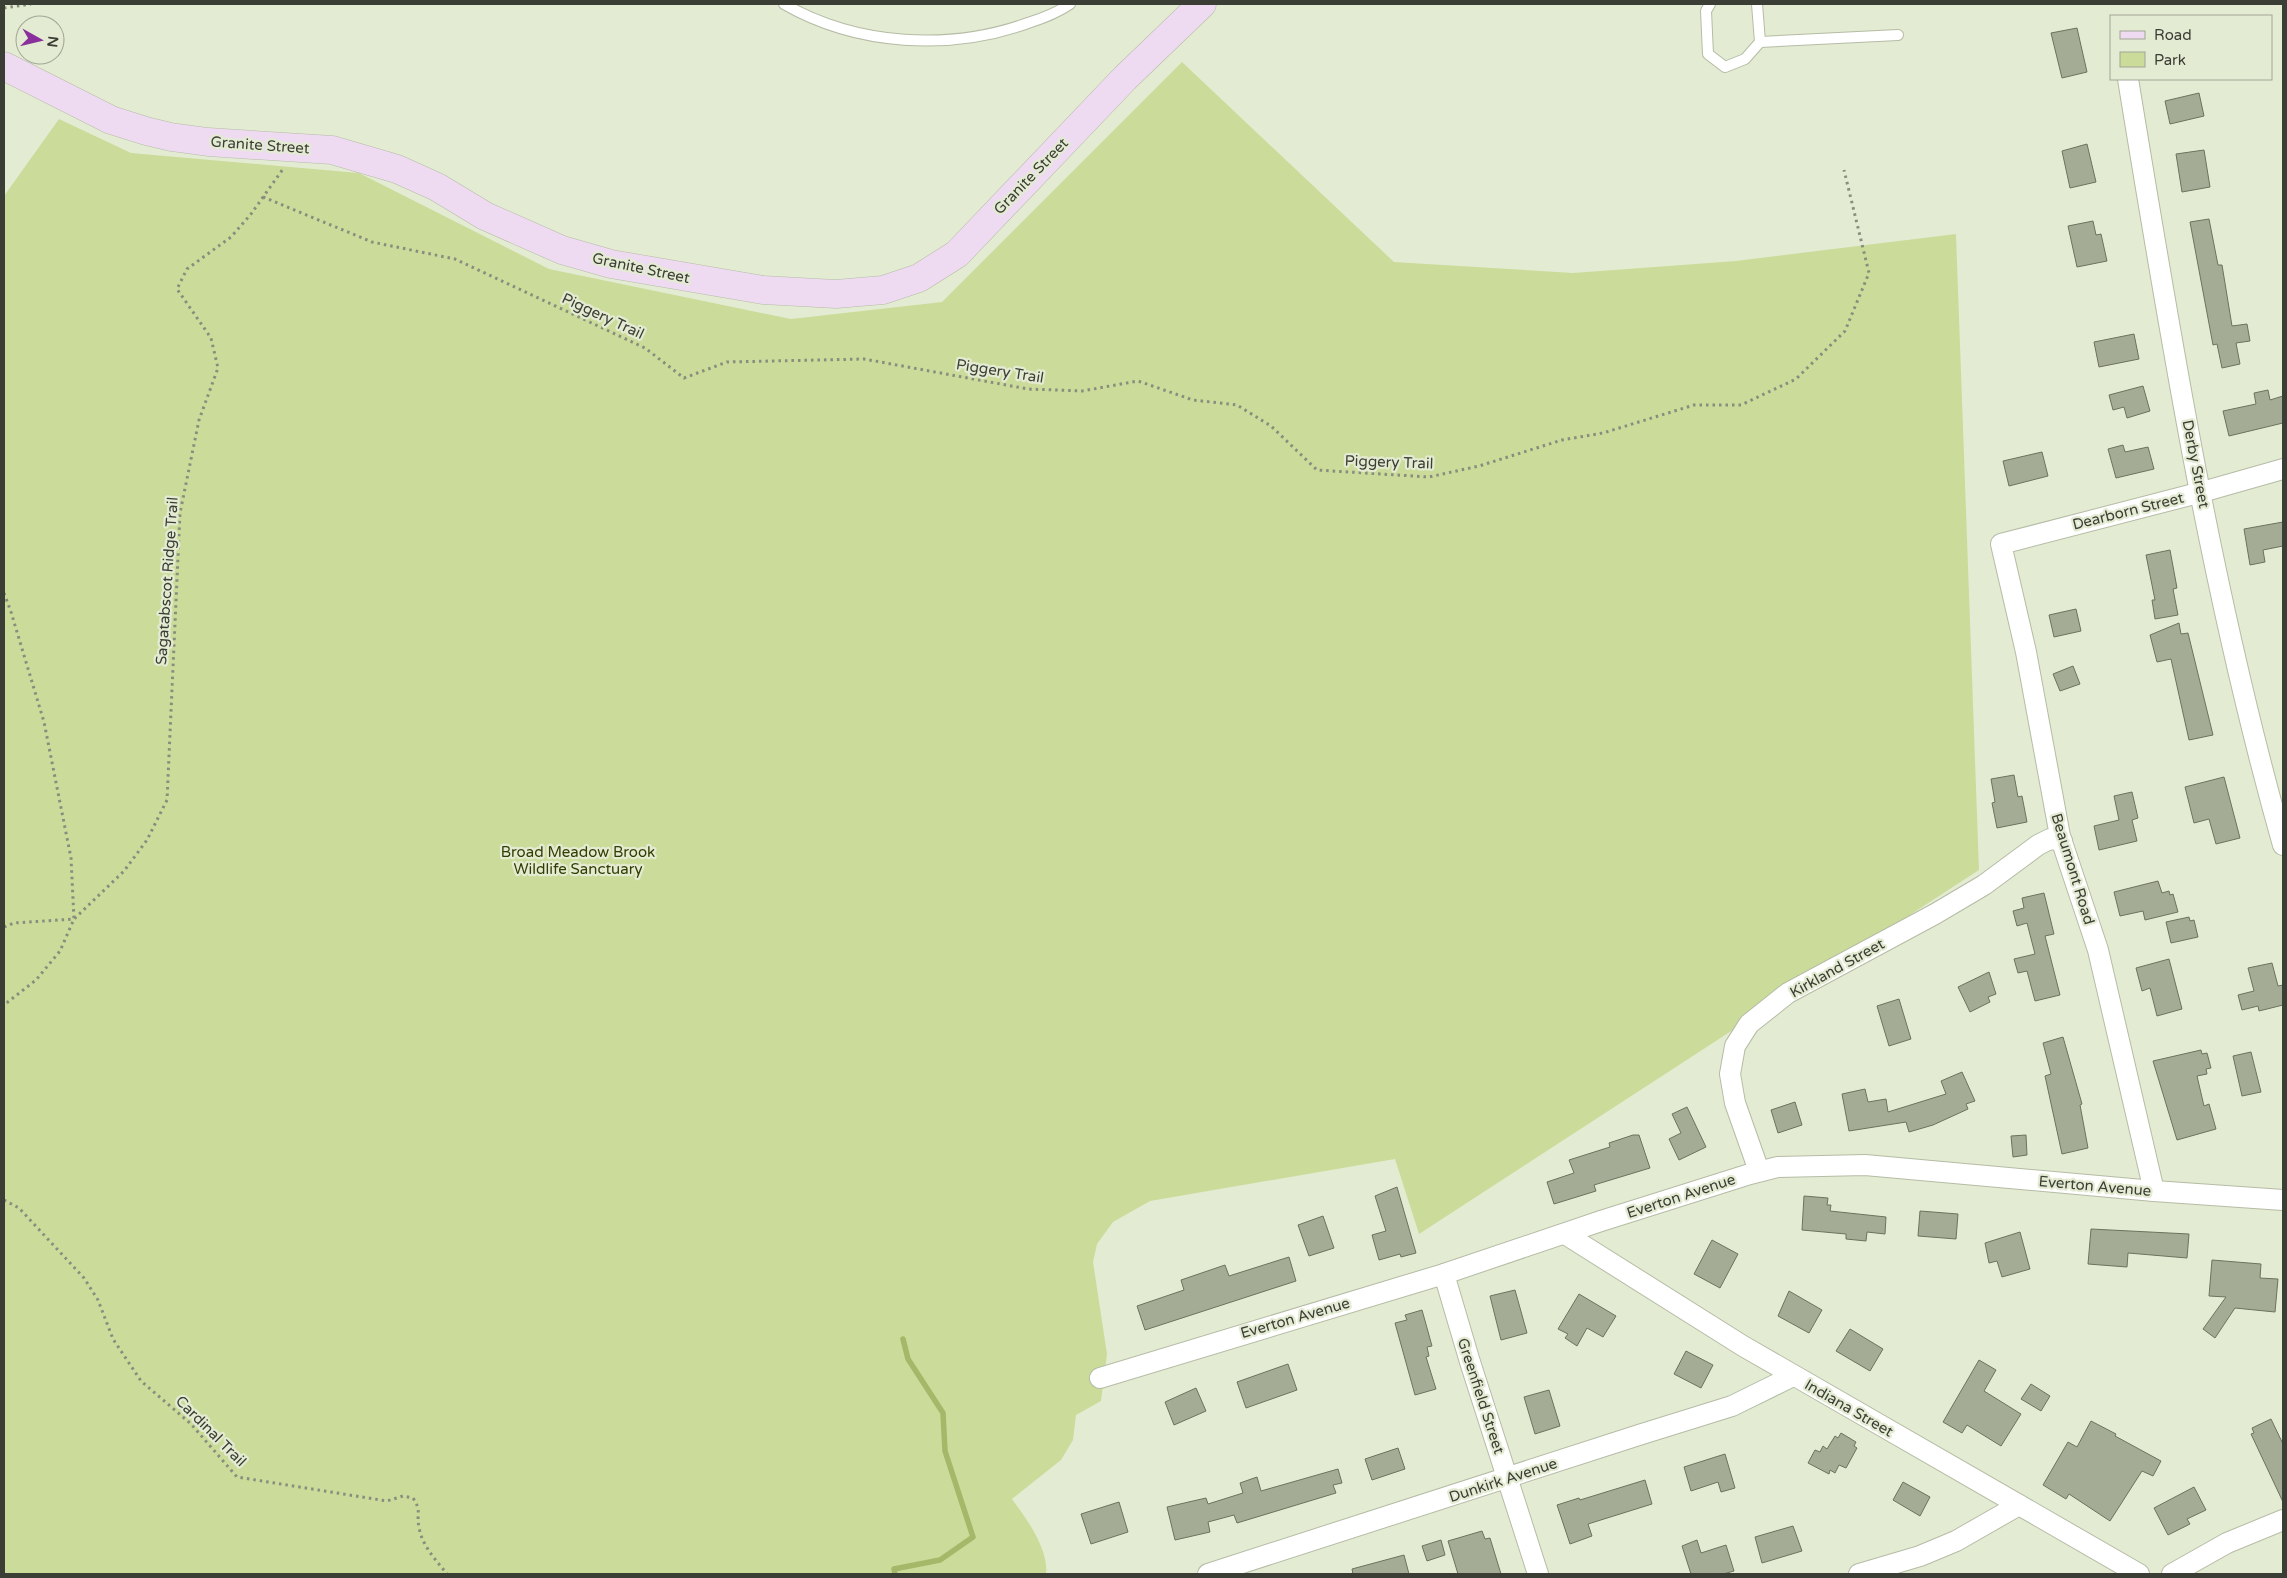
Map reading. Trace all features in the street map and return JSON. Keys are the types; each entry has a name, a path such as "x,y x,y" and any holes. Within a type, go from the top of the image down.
{"street":[{"name":"Granite Street","path":"4,66 111,120 171,138 332,150 398,169 438,187 485,216 562,250 611,264 763,290 836,294 882,290 919,278 957,254 1125,78 1202,4"},
{"name":"Derby Street","path":"2128,80 2171,332 2220,589 2242,686 2283,845"},
{"name":"Dearborn Street","path":"2001,544 2283,469"},
{"name":"Beaumont Road","path":"2001,544 2026,652 2062,841 2098,950 2154,1191"},
{"name":"Kirkland Street","path":"1759,1171 1735,1103 1730,1074 1736,1046 1749,1024 1788,993 1935,914 1984,885 2038,845 2050,839 2062,841"},
{"name":"Everton Avenue","path":"1100,1378 1444,1274 1759,1171 1778,1167 1865,1165 2154,1191 2283,1200"},
{"name":"Indiana Street","path":"1565,1234 1716,1331 2139,1574"},
{"name":"Greenfield Street","path":"1444,1274 1472,1370 1538,1574"},
{"name":"Dunkirk Avenue","path":"1208,1574 1732,1406 1793,1376"},
{"path":"1860,1574 1920,1556 1956,1541 2019,1505"},
{"path":"2172,1574 2227,1543 2283,1520"}],"lane":[{"path":"784,4 806,16 847,30 897,40 952,40 1005,31 1058,12 1070,4"},
{"path":"1710,4 1706,11 1708,54 1725,67 1745,59 1760,42 1898,35"},
{"path":"1757,4 1760,42"}],"path":[{"path":"4,8 31,4"},
{"name":"Sagatabscot Ridge Trail","path":"74,919 124,871 147,840 166,800 180,513 199,420 218,368 211,338 177,289 187,270 231,237 301,147"},
{"name":"Piggery Trail","path":"263,197 372,242 455,258 645,348 684,378 727,362 864,359 1028,389 1082,391 1138,381 1193,400 1237,405 1271,426 1317,470 1429,477 1479,466 1562,440 1602,433 1660,417 1694,405 1741,404 1796,379 1845,331 1869,273 1844,170"},
{"path":"4,593 44,722 71,858 74,919 60,951 36,980 4,1005"},
{"path":"4,927 14,923 74,919"},
{"name":"Cardinal Trail","path":"4,1200 19,1208 84,1278 98,1300 113,1339 141,1381 191,1424 238,1477 387,1501 403,1496 413,1498 419,1507 419,1528 428,1551 447,1574"}],"green space":[{"name":"Broad Meadow Brook Wildlife Sanctuary","path":"1182,62 1394,262 1573,273 1736,261 1956,234 1979,870 1419,1234 1395,1159 1150,1201 1113,1222 1097,1244 1093,1262 1107,1354 1101,1401 1076,1415 1073,1440 1061,1460 1012,1499 1030,1524 1040,1544 1046,1564 1046,1574 4,1574 4,196 59,119 131,153 359,173 549,269 791,319 942,302"}],"building":[{"path":"2077,28 2087,72 2062,78 2051,33"},
{"path":"2199,93 2204,116 2170,124 2165,101"},
{"path":"2087,144 2096,182 2070,188 2062,151"},
{"path":"2204,150 2210,187 2182,192 2176,154"},
{"path":"2209,219 2218,265 2222,265 2232,326 2247,324 2250,341 2236,343 2240,364 2222,368 2217,344 2213,345 2190,222"},
{"path":"2093,221 2096,235 2101,234 2107,261 2077,267 2068,226"},
{"path":"2134,334 2139,359 2099,367 2094,342"},
{"path":"2143,386 2150,411 2127,418 2124,407 2113,410 2109,395"},
{"path":"2268,390 2270,400 2283,396 2283,423 2229,436 2223,411 2256,404 2254,393"},
{"path":"2123,445 2125,452 2148,447 2154,469 2116,478 2108,449"},
{"path":"2042,452 2048,476 2009,486 2003,461"},
{"path":"2283,522 2283,546 2263,550 2265,562 2250,565 2244,529"},
{"path":"2170,550 2177,588 2173,589 2178,615 2155,619 2152,600 2155,600 2146,555"},
{"path":"2076,609 2081,631 2054,637 2049,615"},
{"path":"2179,623 2181,634 2188,633 2213,735 2189,740 2171,659 2157,662 2150,635"},
{"path":"2073,666 2080,684 2060,691 2053,674"},
{"path":"2014,775 2018,797 2022,796 2027,822 1997,828 1992,803 1995,802 1991,779"},
{"path":"2224,777 2240,838 2216,844 2209,819 2194,823 2185,787"},
{"path":"2132,792 2138,818 2132,820 2137,841 2099,850 2094,826 2119,820 2114,796"},
{"path":"2158,881 2162,893 2169,891 2170,895 2173,894 2178,912 2145,920 2143,911 2120,916 2114,892"},
{"path":"2044,893 2054,934 2045,936 2060,995 2035,1001 2027,971 2018,973 2014,959 2035,954 2027,923 2017,926 2013,911 2024,908 2022,898"},
{"path":"2189,917 2190,921 2194,920 2198,937 2171,943 2166,922"},
{"path":"2169,959 2182,1009 2157,1016 2150,988 2142,991 2136,968"},
{"path":"2272,963 2278,986 2283,985 2283,1005 2259,1011 2258,1006 2242,1010 2238,995 2254,991 2248,968"},
{"path":"1989,972 1996,994 1988,997 1990,1002 1970,1012 1958,987"},
{"path":"1899,999 1911,1039 1889,1046 1877,1006"},
{"path":"2063,1037 2082,1104 2080,1105 2088,1148 2062,1154 2045,1076 2051,1074 2043,1043"},
{"path":"2201,1050 2202,1054 2207,1053 2211,1068 2206,1069 2207,1074 2197,1076 2204,1106 2209,1104 2216,1129 2177,1140 2153,1061"},
{"path":"2251,1052 2261,1092 2242,1096 2233,1056"},
{"path":"1962,1072 1975,1101 1966,1104 1968,1109 1933,1125 1909,1132 1906,1122 1849,1131 1842,1094 1865,1089 1868,1102 1886,1099 1888,1112 1946,1094 1941,1081"},
{"path":"1795,1102 1802,1125 1778,1133 1771,1110"},
{"path":"1687,1107 1706,1147 1679,1160 1669,1139 1681,1133 1672,1114"},
{"path":"1633,1135 1639,1135 1650,1168 1594,1185 1596,1191 1554,1204 1547,1182 1574,1173 1569,1160 1610,1147 1609,1143"},
{"path":"2026,1135 2027,1155 2013,1157 2011,1136"},
{"path":"1397,1187 1416,1253 1401,1257 1400,1254 1379,1260 1372,1235 1386,1231 1375,1196"},
{"path":"1804,1196 1828,1198 1827,1205 1831,1205 1830,1211 1886,1217 1885,1234 1867,1232 1866,1241 1846,1239 1846,1234 1802,1230"},
{"path":"1920,1211 1958,1214 1956,1239 1918,1236"},
{"path":"1323,1216 1334,1248 1309,1256 1298,1225"},
{"path":"2091,1229 2189,1234 2187,1258 2128,1253 2127,1267 2088,1264"},
{"path":"2020,1232 2030,1269 2002,1277 1997,1261 1989,1263 1985,1243"},
{"path":"1712,1240 1738,1254 1720,1288 1694,1274"},
{"path":"1289,1257 1296,1281 1145,1330 1137,1306 1184,1290 1181,1280 1225,1265 1229,1276"},
{"path":"2212,1260 2261,1264 2260,1278 2278,1279 2275,1312 2235,1308 2215,1338 2203,1329 2226,1297 2209,1296"},
{"path":"1515,1290 1527,1333 1501,1340 1490,1296"},
{"path":"1789,1291 1822,1310 1809,1333 1778,1316"},
{"path":"1579,1294 1616,1316 1603,1337 1587,1328 1577,1346 1565,1338 1568,1334 1558,1329"},
{"path":"1422,1310 1432,1346 1427,1347 1429,1356 1426,1357 1436,1389 1415,1395 1395,1323 1407,1320 1405,1315"},
{"path":"1850,1329 1883,1349 1870,1371 1836,1351"},
{"path":"1686,1351 1713,1365 1701,1388 1674,1374"},
{"path":"1979,1360 1996,1370 1984,1391 2021,1414 2001,1446 1967,1425 1962,1433 1943,1422"},
{"path":"1288,1364 1297,1390 1246,1408 1237,1382"},
{"path":"2031,1384 2050,1396 2041,1411 2021,1399"},
{"path":"1196,1388 1206,1411 1174,1425 1165,1402"},
{"path":"1549,1390 1560,1426 1535,1434 1524,1397"},
{"path":"2271,1419 2283,1444 2283,1502 2251,1434 2254,1433 2252,1428"},
{"path":"2091,1421 2161,1461 2153,1476 2142,1471 2110,1521 2069,1494 2066,1499 2043,1485 2068,1442 2077,1447"},
{"path":"1841,1433 1856,1442 1854,1446 1857,1448 1846,1468 1839,1465 1835,1473 1830,1470 1829,1474 1808,1463 1815,1450 1820,1452 1823,1446 1827,1449 1835,1436 1838,1438"},
{"path":"1398,1448 1405,1469 1372,1480 1365,1459"},
{"path":"1725,1454 1735,1488 1721,1492 1718,1482 1691,1491 1684,1467"},
{"path":"1338,1469 1342,1483 1333,1485 1336,1493 1237,1523 1234,1515 1208,1522 1210,1532 1175,1540 1167,1507 1206,1498 1208,1504 1243,1493 1240,1483 1257,1477 1261,1491"},
{"path":"1645,1480 1652,1504 1588,1524 1592,1536 1570,1544 1557,1505"},
{"path":"1903,1482 1930,1497 1920,1516 1893,1500"},
{"path":"2194,1487 2206,1510 2187,1519 2190,1524 2168,1535 2154,1508"},
{"path":"1119,1502 1128,1532 1091,1544 1081,1514"},
{"path":"1793,1526 1802,1551 1762,1563 1755,1537"},
{"path":"1482,1531 1485,1539 1490,1538 1501,1574 1458,1574 1448,1541"},
{"path":"1441,1540 1445,1555 1427,1561 1422,1546"},
{"path":"1697,1540 1701,1553 1726,1545 1734,1571 1723,1574 1691,1574 1682,1546"},
{"path":"1404,1555 1409,1574 1353,1574 1352,1569"}],"waterway":[{"path":"895,1574 894,1569 940,1560 973,1537 945,1451 943,1413 908,1359 903,1339"}]}
